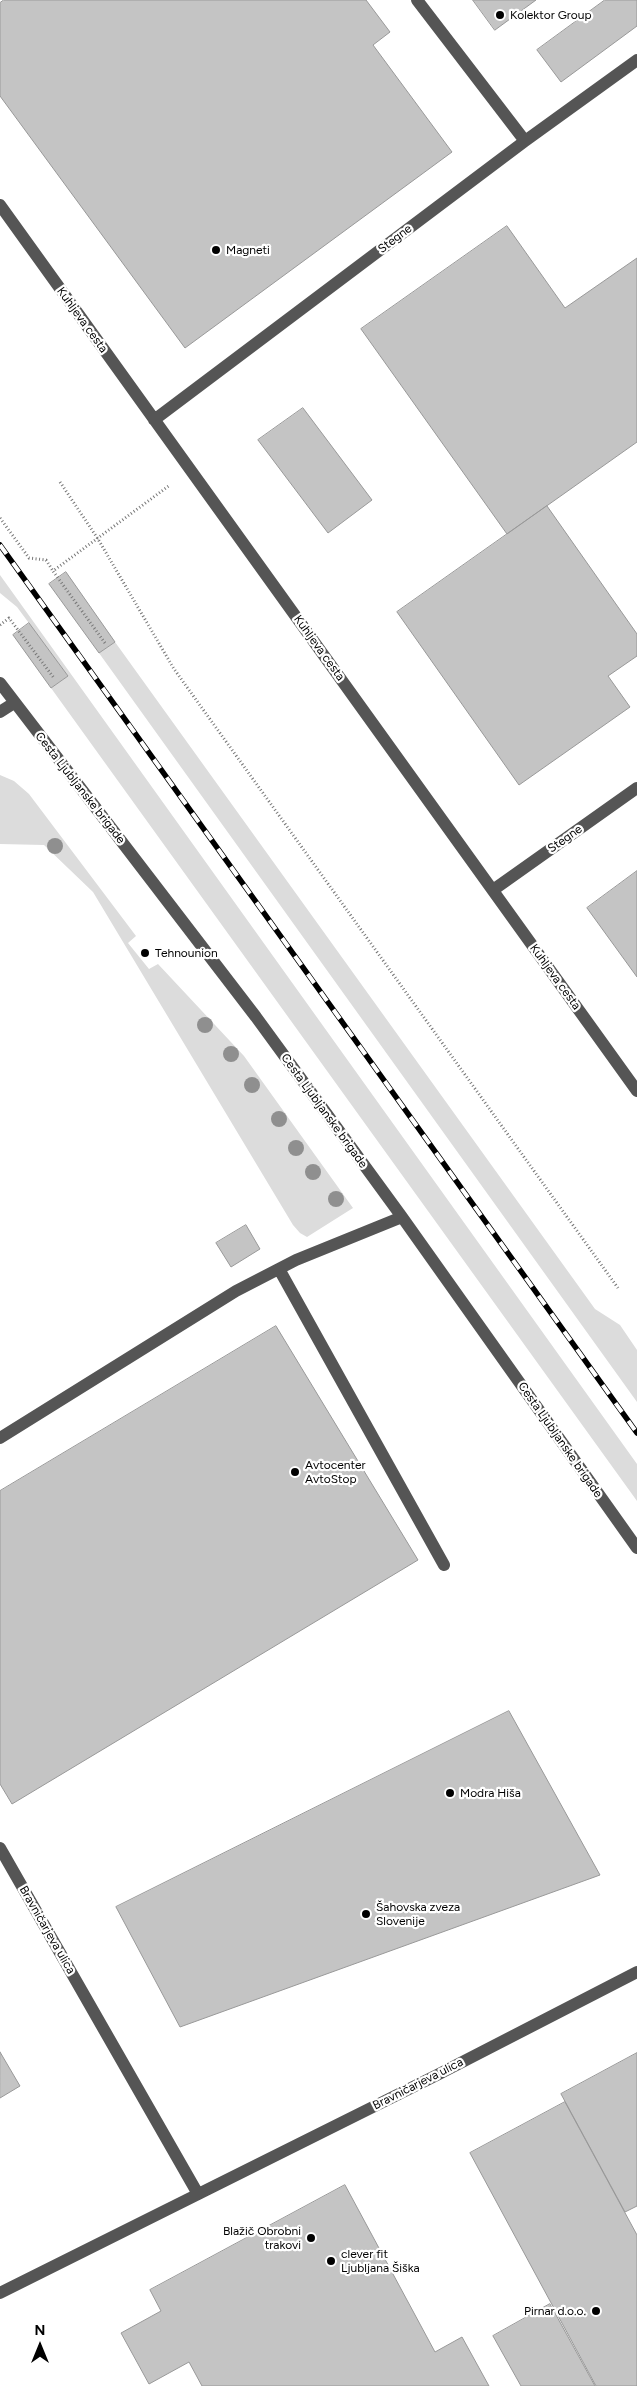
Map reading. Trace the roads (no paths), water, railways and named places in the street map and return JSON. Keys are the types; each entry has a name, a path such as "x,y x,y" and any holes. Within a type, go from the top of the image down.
{"street":[{"path":"417,0 525,140"},
{"name":"Stegne","path":"154,420 525,140 637,60"},
{"name":"Kuhljeva cesta","path":"0,205 637,1092"},
{"name":"Cesta Ljubljanske brigade","path":"0,683 256,1017 402,1217 637,1548"},
{"path":"0,712 14,703"},
{"name":"Stegne","path":"493,890 637,788"},
{"path":"0,1438 236,1291 279,1269 402,1217"},
{"path":"279,1269 444,1565"},
{"name":"Bravničarjeva ulica","path":"0,1848 198,2194"},
{"name":"Bravničarjeva ulica","path":"0,2293 437,2075 637,1972"}],"railway":[{"path":"0,545 637,1433"}],"place":[{"name":"Kolektor Group","path":"500,15"},
{"name":"Magneti","path":"216,250"},
{"name":"Tehnounion","path":"145,953"},
{"name":"Avtocenter AvtoStop","path":"295,1472"},
{"name":"Modra Hiša","path":"450,1793"},
{"name":"Šahovska zveza Slovenije","path":"366,1914"},
{"name":"Blažič Obrobni trakovi","path":"311,2238"},
{"name":"clever fit Ljubljana Šiška","path":"331,2261"},
{"name":"Pirnar d.o.o.","path":"596,2311"}]}
